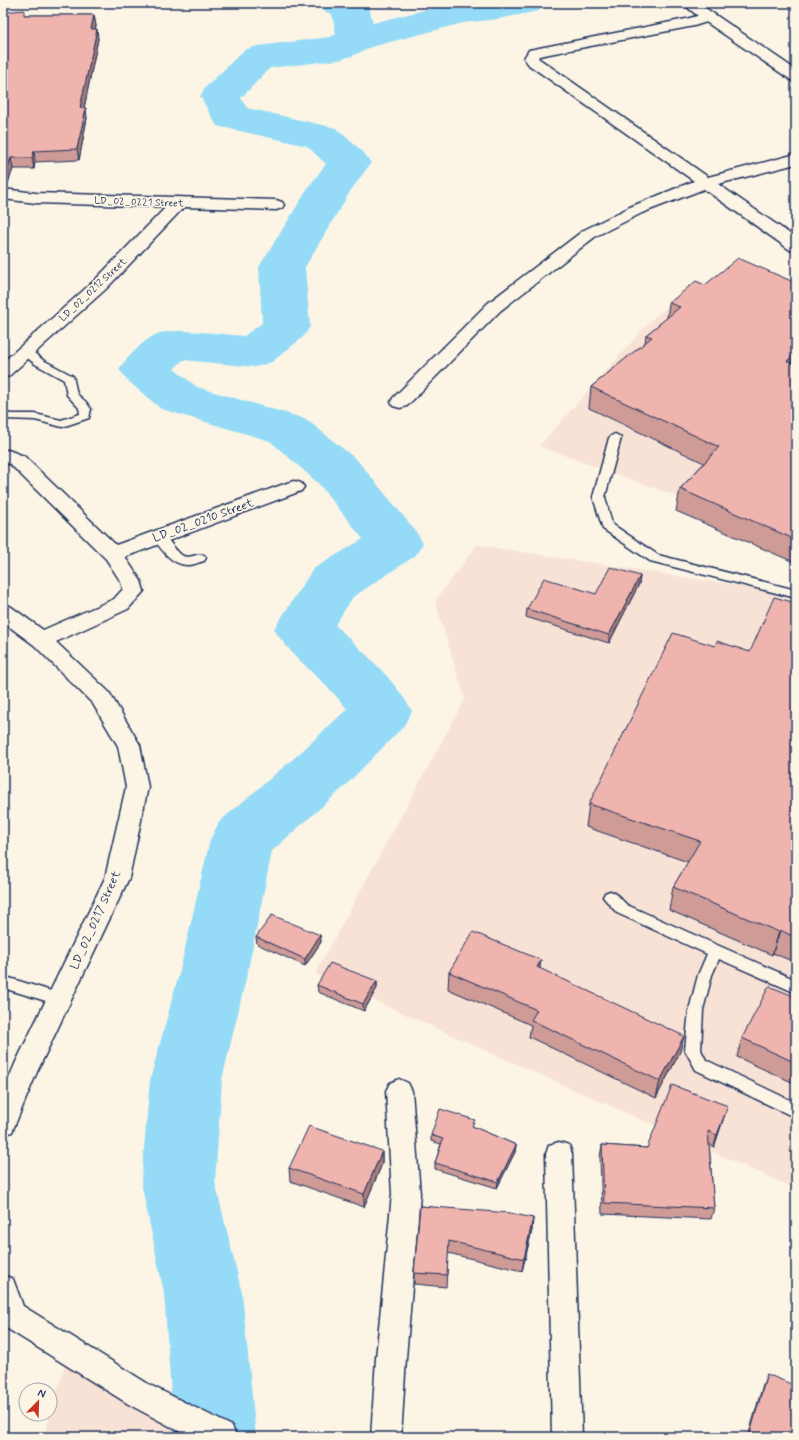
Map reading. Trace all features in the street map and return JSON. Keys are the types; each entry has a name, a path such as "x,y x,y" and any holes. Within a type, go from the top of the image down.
{"street":[{"path":"689,3 796,77"},
{"path":"708,17 689,23 534,53 531,58 534,62 704,183 796,246"},
{"path":"400,402 494,306 590,233 636,210 704,183 796,159"},
{"name":"LD_02_0221 Street","path":"3,194 36,198 276,205"},
{"name":"LD_02_0212 Street","path":"3,372 101,284 179,203"},
{"path":"3,457 8,456 17,460 113,554 131,581 134,591 121,604 41,640"},
{"name":"LD_02_0210 Street","path":"113,554 158,536 294,487"},
{"name":"LD_02_0217 Street","path":"3,611 41,640 101,698 129,745 137,787 117,878 24,1072 3,1124"},
{"path":"386,1437 391,1358 406,1194 400,1091"},
{"path":"559,1154 567,1437"},
{"path":"6,1309 140,1396 221,1437"}],"lane":[{"path":"3,414 7,417 13,418 35,417 62,424 85,416 86,408 71,394 69,378 39,362 25,351"},
{"path":"615,438 600,497 607,526 654,558 796,594"},
{"path":"158,536 174,556 186,561 200,558"},
{"path":"610,897 622,909 796,987"},
{"path":"715,951 705,975 696,1010 693,1050 701,1065 796,1111"},
{"path":"3,982 59,999"}],"shaded area":[{"path":"728,269 731,516 539,446 655,316"},
{"path":"477,545 754,588 796,602 796,1189 315,974 465,699 435,601"},
{"path":"69,1350 216,1437 44,1437 48,1422 58,1422 58,1388"}],"building":[{"path":"24,10 24,15 94,15 91,29 97,29 80,108 86,108 77,149 34,151 32,158 11,158 3,177 3,12"},
{"path":"738,258 796,283 796,353 787,361 796,365 796,540 680,489 719,447 591,387 652,337 646,335 680,307 669,303 696,281 705,285"},
{"path":"610,567 640,576 609,635 527,609 544,578 596,594"},
{"path":"774,597 796,603 796,938 780,930 779,932 673,887 700,841 589,804 673,633 715,646 717,641 750,652"},
{"path":"272,915 320,935 305,959 256,937"},
{"path":"473,932 541,960 537,967 684,1036 660,1081 531,1020 537,1010 449,972"},
{"path":"330,963 377,981 363,1004 317,985"},
{"path":"769,986 796,997 796,1063 742,1038"},
{"path":"672,1085 728,1106 717,1135 708,1131 714,1208 604,1203 602,1145 647,1148"},
{"path":"440,1109 475,1120 472,1126 516,1145 498,1182 435,1163 443,1139 431,1135"},
{"path":"309,1126 382,1151 364,1194 289,1168"},
{"path":"420,1206 510,1213 533,1218 524,1259 449,1241 447,1275 414,1273"},
{"path":"767,1374 796,1386 796,1437 749,1437"}],"waterway":[{"path":"336,3 350,7 357,39"},
{"path":"357,39 462,12 526,3"},
{"path":"215,1437 203,1293 178,1182 186,1080 214,970 242,840 322,770 382,711 359,682 303,629 333,583 396,543 338,472 288,430 179,398 144,369 172,345 255,352 286,327 282,267 332,185 350,163 321,137 232,117 220,96 258,58 338,48 357,39"}]}
